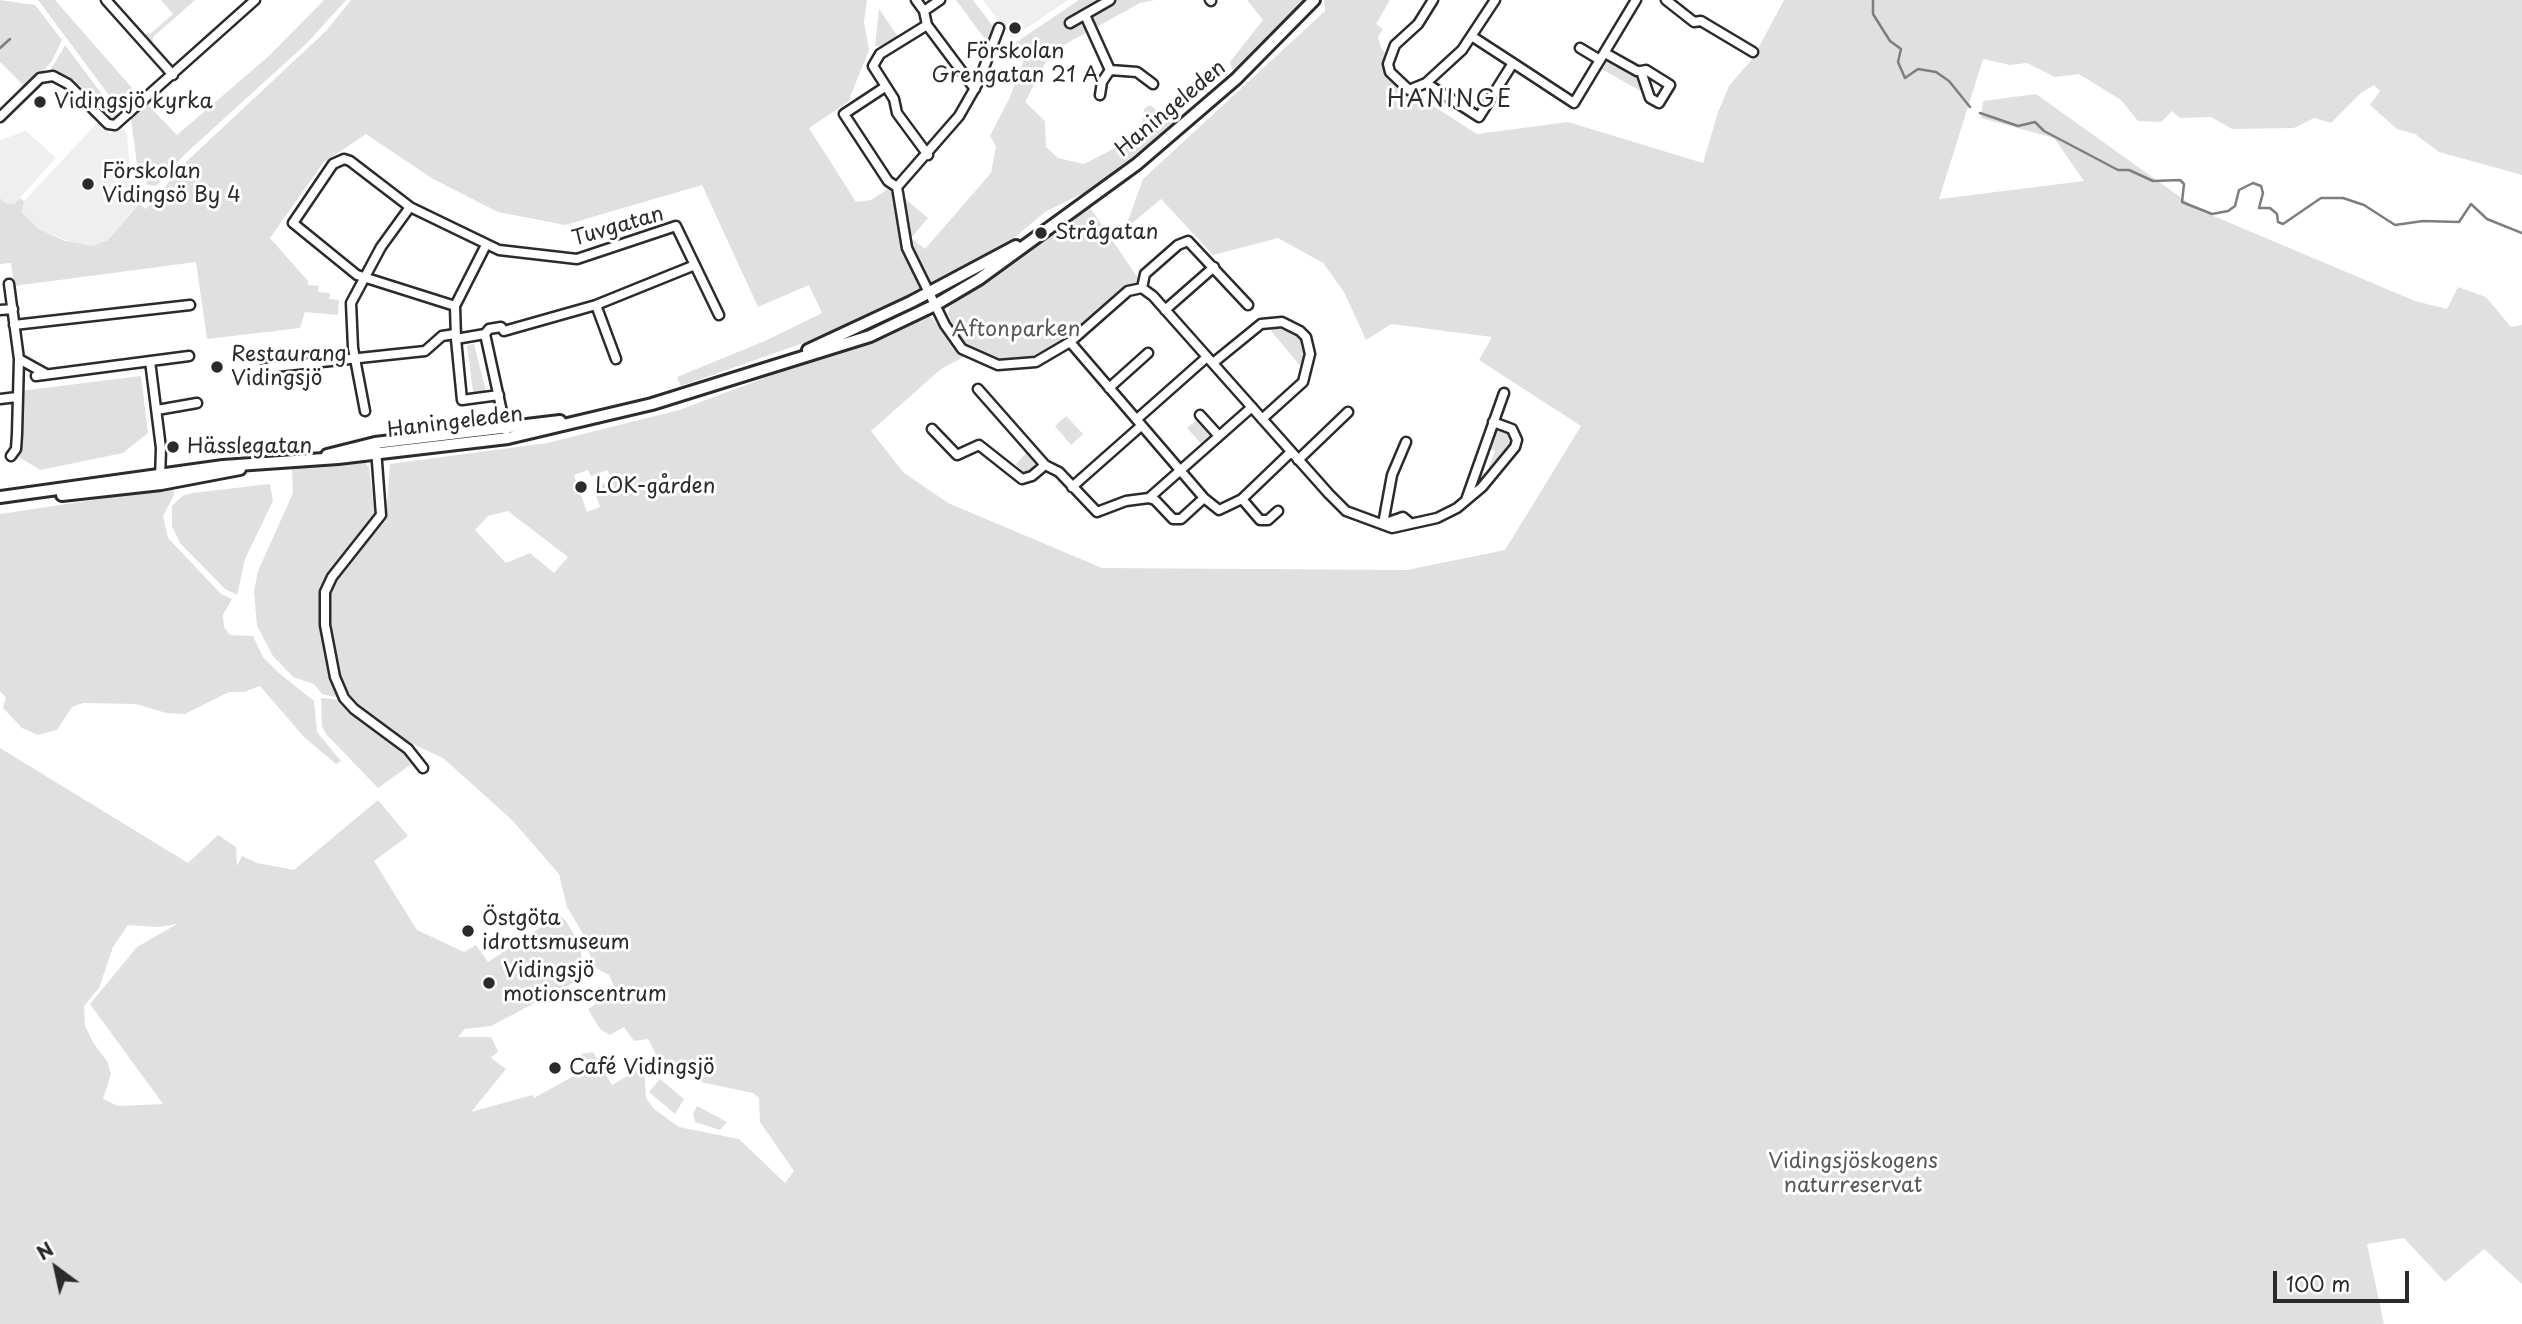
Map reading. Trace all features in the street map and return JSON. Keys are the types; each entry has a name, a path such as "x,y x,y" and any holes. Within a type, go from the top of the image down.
{"main road":[{"name":"Haningeleden","path":"0,497 54,496 160,479 225,474 249,466 507,433 594,418 652,404 870,336 935,305 989,273 1137,164 1192,119 1314,0"},
{"name":"Haningeleden","path":"757,371 864,326 1041,233"}],"street":[{"path":"106,0 173,75"},
{"path":"0,117 46,76 61,78 111,125 123,119 255,0"},
{"path":"916,0 924,11 927,25 975,89"},
{"path":"924,11 940,0"},
{"path":"1070,23 1085,15 1097,3 1110,0"},
{"path":"1433,0 1418,24 1395,45 1388,64 1390,72 1409,90 1426,83 1472,37 1495,0"},
{"path":"1472,37 1574,103 1636,0"},
{"path":"1666,0 1694,22 1701,21 1753,52"},
{"path":"1085,15 1110,70 1100,95"},
{"path":"927,25 877,57 875,71 894,99 897,113 928,155"},
{"path":"897,187 928,155 959,116 975,89 999,28"},
{"path":"1580,48 1641,71"},
{"path":"1426,83 1479,117 1513,63"},
{"path":"1110,70 1137,72 1153,84"},
{"path":"885,86 844,114 888,181 897,187 903,239 935,305 962,349 986,362 1024,365 1054,354 1128,291 1142,288"},
{"name":"Tuvgatan","path":"454,306 365,279 293,223 333,164 344,159 410,207 499,250 577,259 676,226 719,315"},
{"path":"365,411 355,357 351,303 381,247 410,207"},
{"path":"1142,288 1145,274 1183,242 1192,242 1248,305"},
{"path":"486,245 454,306 455,336 462,400 499,395"},
{"path":"265,368 425,351 442,336 485,334 489,329 500,327 504,331 596,305 695,265"},
{"path":"1165,310 1214,267"},
{"path":"9,284 19,359 16,449 11,456"},
{"path":"1142,288 1165,310 1346,511 1397,528 1409,522 1437,517 1466,500 1482,487 1515,447 1516,435 1512,429 1493,422"},
{"path":"14,325 190,305"},
{"path":"596,305 616,359"},
{"path":"0,310 13,309"},
{"path":"1072,486 1210,360 1261,324 1282,322 1306,337 1310,354 1303,382 1262,419"},
{"path":"485,334 507,433"},
{"path":"1070,342 1204,499 1219,510 1242,499 1292,452"},
{"path":"1109,388 1148,353"},
{"path":"36,376 189,356"},
{"path":"19,359 46,374"},
{"path":"150,361 157,410 160,479"},
{"path":"978,389 1045,465 1059,472 1097,512 1126,500 1149,498 1155,500 1173,519 1181,519 1204,499"},
{"path":"1466,500 1504,393"},
{"path":"0,399 17,397"},
{"path":"157,410 197,403"},
{"path":"1149,498 1252,407"},
{"path":"1298,460 1348,412"},
{"path":"1200,415 1219,436"},
{"path":"932,429 957,455 979,445 1022,479 1032,476 1045,465"},
{"path":"1383,524 1392,475 1406,442"},
{"path":"376,448 380,515 332,577 325,592 326,625 339,691 354,709 408,749 423,768"},
{"path":"1242,499 1260,520 1268,520 1278,511"}],"shaded area":[{"name":"Förskolan Grengatan 21 A","path":"983,0 1068,0 1012,38"},
{"name":"Förskolan Vidingsö By 4","path":"98,122 110,134 121,125 127,134 130,172 145,196 108,240 93,246 80,246 39,229 22,213 24,201"},
{"name":"Förskolan Vidingsö By 4","path":"26,131 56,158 14,204 7,204 0,198 0,140"}],"green space":[{"path":"0,0 35,5 62,40 52,61 27,89 0,62"},
{"path":"38,0 55,0 140,97 123,114"},
{"path":"161,0 195,0 153,37 153,45 142,34 150,34 173,14"},
{"path":"324,0 346,0 307,43 183,156 156,186 148,185 137,164 131,119 134,113 149,100 149,106 177,135 270,55"},
{"path":"351,0 867,0 864,22 869,50 848,102 809,128 856,202 871,200 891,187 928,218 911,238 925,249 991,173 996,146 990,136 1009,99 1025,57 1015,43 1079,0 1155,0 1140,3 1051,52 1025,102 1045,121 1046,147 1058,158 1084,164 1113,149 1142,124 1144,109 1150,105 1173,124 1092,189 1045,212 1002,248 938,283 832,333 681,386 677,377 767,340 822,313 809,285 758,307 702,185 565,225 498,212 433,179 366,134 323,163 270,238 308,281 308,285 319,286 318,292 330,293 329,299 339,300 338,315 305,312 300,328 207,339 196,262 14,286 11,263 0,264 0,198 7,204 14,204 20,198 24,201 22,213 39,229 65,241 93,246 108,240 139,204 146,209 187,161 326,31"},
{"path":"956,0 973,0 995,29 990,46"},
{"path":"1247,0 1305,0 1233,72 1230,62 1263,20"},
{"name":"Vidingsjöskogens naturreservat","path":"1324,0 1390,0 1376,24 1383,29 1378,37 1381,48 1391,59 1385,75 1477,134 1568,122 1703,163 1718,112 1729,86 1753,58 1784,0 2522,0 2522,175 2439,152 2415,134 2397,129 2370,105 2380,91 2374,85 2361,93 2331,123 2314,118 2294,128 2232,129 2211,117 2180,118 2172,111 2161,122 2138,121 2121,100 2079,74 2055,77 2027,63 2010,65 1983,59 1939,199 2084,181 2054,138 1981,118 1983,101 2036,94 2197,209 2415,301 2447,309 2458,287 2486,297 2511,327 2522,325 2522,1284 2484,1249 2445,1282 2404,1238 2367,1244 2384,1324 0,1324 0,748 188,863 218,835 236,847 237,866 242,856 257,863 294,870 378,800 408,836 374,861 417,930 464,952 476,945 488,962 559,915 566,921 580,945 583,966 573,983 491,1026 465,1029 458,1037 491,1037 498,1051 491,1058 506,1069 471,1112 532,1095 534,1098 588,1068 581,1054 593,1052 612,1085 644,1066 646,1098 654,1109 679,1127 739,1139 785,1183 794,1171 760,1122 759,1098 753,1093 696,1081 672,1062 657,1056 648,1039 634,1041 624,1027 610,1035 600,1029 588,1009 616,990 609,975 594,967 582,932 567,907 559,874 512,820 443,758 402,739 357,706 348,695 337,667 332,643 331,595 336,577 386,520 390,464 547,443 679,410 895,329 924,315 932,318 964,357 941,369 871,431 903,472 948,503 1102,568 1407,570 1505,550 1581,426 1479,360 1492,337 1391,324 1366,340 1344,292 1323,263 1278,238 1213,255 1161,199 1125,229 1143,179 1325,11","holes":["588,470 591,476 608,470 614,487 606,490 604,483 593,487 600,507 587,512 574,475","508,511 568,557 554,573 530,553 506,563 475,530 488,516","177,924 137,947 90,1004 163,1104 118,1106 103,1099 111,1074 107,1061 85,1026 84,1006 99,988 113,947 128,925 158,927"]},
{"path":"879,9 899,38 885,47 875,46"},
{"path":"65,45 119,117 116,120 109,119 75,80 70,84 49,73"},
{"path":"1609,59 1642,78 1646,94 1600,68"},
{"name":"Aftonparken","path":"1089,206 1140,281 1125,286 1051,351 1016,361 994,359 966,346 954,330 948,314 952,300"},
{"path":"1271,326 1284,326 1301,336 1307,354 1303,369 1271,331"},
{"path":"474,344 486,391 493,390 469,396 466,394 473,392 467,345"},
{"path":"141,376 148,433 123,453 40,470 19,457 20,391"},
{"path":"1066,416 1083,434 1071,445 1055,426"},
{"path":"1199,418 1211,432 1210,442 1204,447 1187,428"},
{"path":"1501,429 1508,430 1513,436 1513,445 1474,487 1479,471 1486,474 1495,451 1488,448 1492,434"},
{"path":"1028,451 1037,462 1037,467 1025,475 1016,464"},
{"path":"354,459 365,462 369,468 375,514 369,527 331,571 321,593 320,623 330,671 339,695 335,697 322,694 314,684 293,677 273,656 257,626 254,591 258,571 293,493 292,469"},
{"path":"270,484 273,501 245,559 237,595 225,589 180,543 172,526 172,506 182,496 192,493"},
{"path":"174,488 174,495 163,516 168,538 221,594 232,599 223,615 224,627 230,635 253,636 263,657 314,701 317,732 341,761 336,764 304,737 260,686 244,692 229,692 185,714 166,713 136,704 83,703 72,707 57,730 38,735 22,728 3,708 6,698 0,691 0,514"},
{"path":"321,698 341,700 403,750 413,763 378,788 326,734 322,726"},
{"path":"660,1079 684,1099 675,1114 649,1092"},
{"path":"697,1106 727,1122 720,1130 695,1122 693,1114"}],"waterway":[{"path":"1873,0 1873,14 1890,41 1901,49 1898,62 1905,78 1918,69 1936,72 1949,81 1970,107"},
{"path":"0,48 10,39"},
{"path":"1980,113 2018,126 2035,122 2044,131 2118,170 2129,170 2153,181 2180,180 2184,184 2182,202 2212,214 2228,211 2235,206 2239,190 2253,183 2261,186 2263,193 2259,208 2270,208 2277,214 2278,222 2283,224 2321,198 2343,198 2364,205 2395,225 2423,221 2459,222 2471,204 2487,219 2522,233"}],"place":[{"name":"Förskolan Grengatan 21 A","path":"1015,28"},
{"name":"Vidingsjö kyrka","path":"40,102"},
{"name":"Förskolan Vidingsö By 4","path":"88,184"},
{"name":"Strågatan","path":"1041,233"},
{"name":"Restaurang Vidingsjö","path":"217,367"},
{"name":"Hässlegatan","path":"173,447"},
{"name":"LOK-gården","path":"581,487"},
{"name":"Östgöta idrottsmuseum","path":"468,931"},
{"name":"Vidingsjö motionscentrum","path":"489,983"},
{"name":"Café Vidingsjö","path":"555,1068"}],"district":[{"name":"HANINGE","path":"1450,101"}]}
